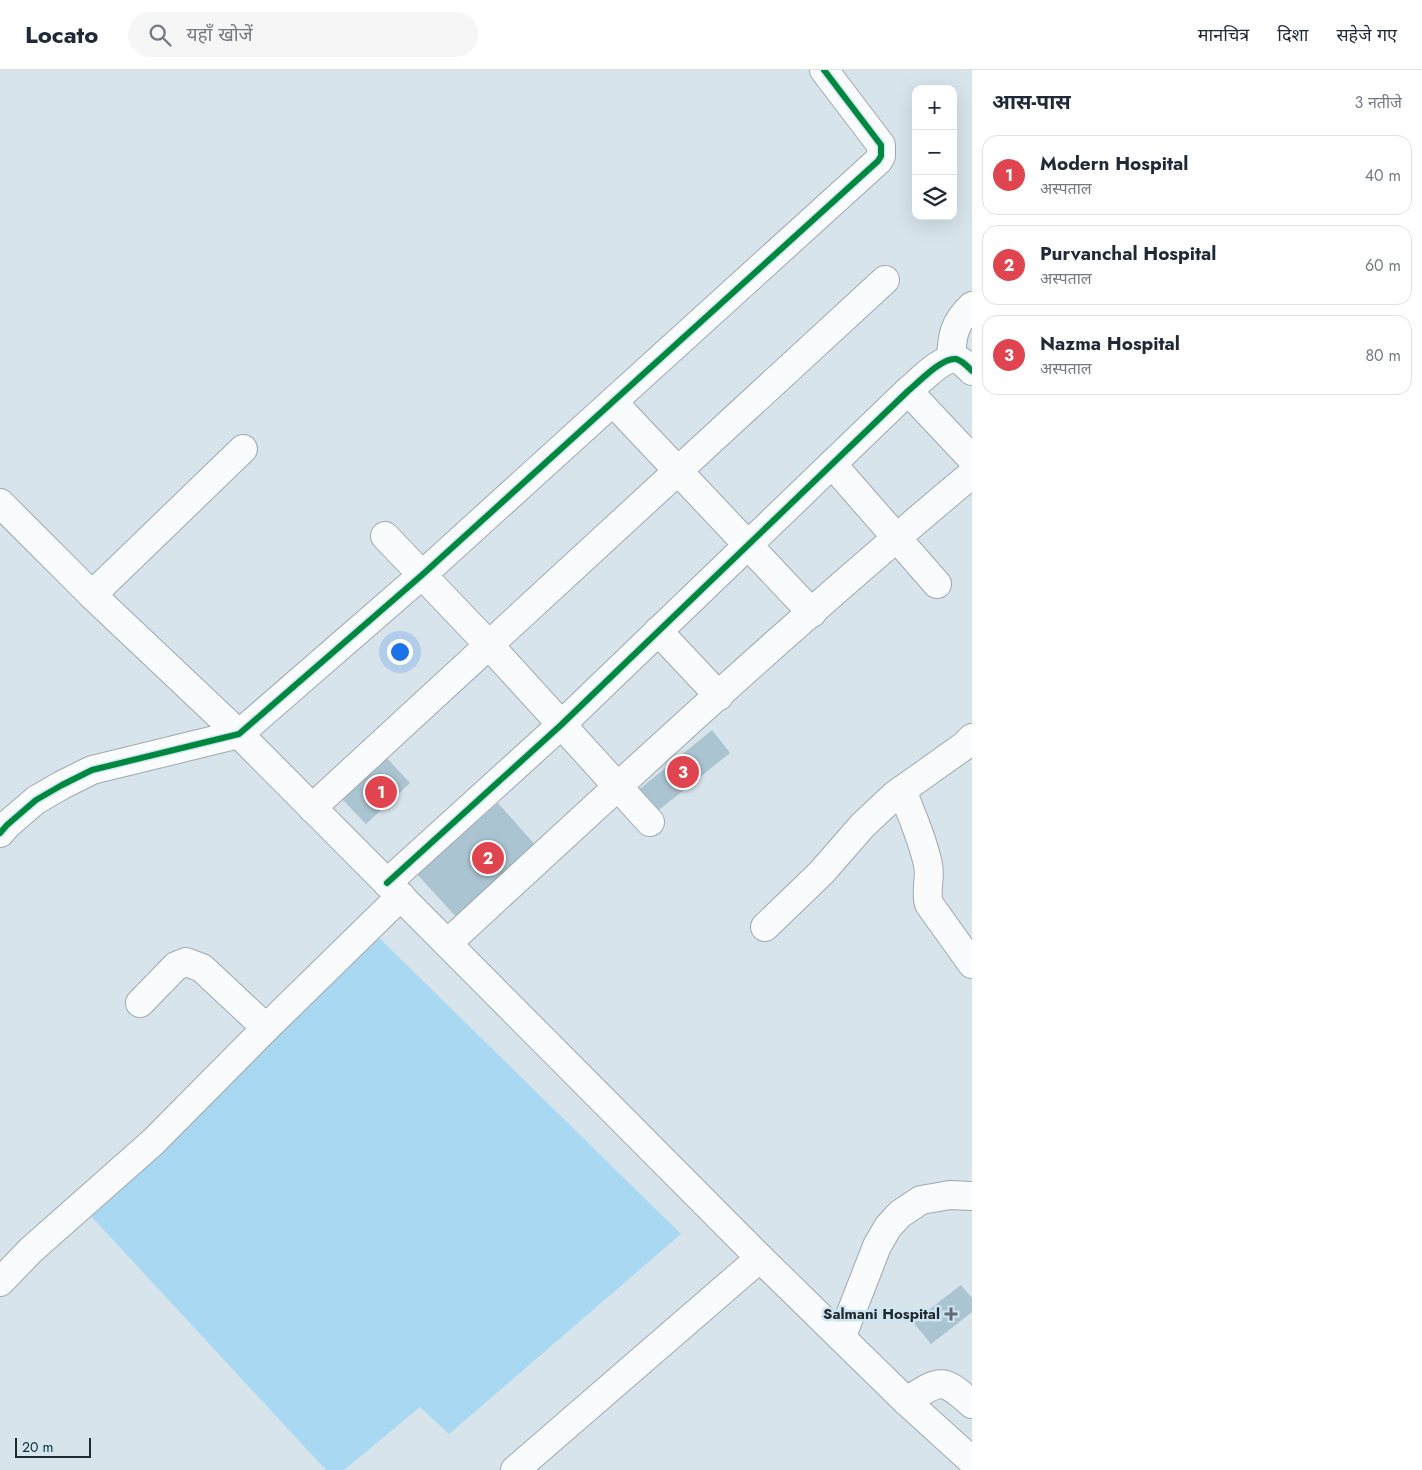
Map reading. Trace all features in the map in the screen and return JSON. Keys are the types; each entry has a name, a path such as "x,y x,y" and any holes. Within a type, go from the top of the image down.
{"main road":[{"path":"0,833 36,800 92,770 239,734 422,576 878,161 881,156 881,144 824,70"},
{"path":"312,808 885,280"},
{"path":"0,1282 31,1250 153,1142 266,1028 394,890 561,725 908,391 941,364 961,365 952,337 955,326 972,306"},
{"path":"908,391 972,459"},
{"path":"613,402 812,613"},
{"path":"92,595 243,449"},
{"path":"832,464 937,584"},
{"path":"448,943 618,786 896,538 972,474"},
{"path":"3,512 239,734 760,1258 842,1336 906,1401 972,1461"},
{"path":"385,536 489,645 650,822"},
{"path":"658,631 719,696"},
{"path":"765,927 821,873 863,825 902,790 972,738"},
{"path":"902,790 920,835 928,866 927,897 929,904 972,964"},
{"path":"140,1003 176,966 186,962 202,968 266,1028"},
{"path":"842,1336 877,1246 888,1227 900,1214 921,1200 950,1195 972,1196"},
{"path":"515,1470 760,1258"},
{"path":"906,1401 936,1384 953,1387 972,1404"}],"shaded area":[{"path":"367,926 681,1234 449,1434 420,1407 344,1470 326,1470 89,1214"}],"building":[{"path":"712,730 730,753 649,818 631,796"},
{"path":"384,755 410,783 366,824 339,796"},
{"path":"498,803 538,848 457,918 417,874"},
{"path":"961,1285 972,1298 972,1312 931,1344 913,1322"}],"cycle path":[{"path":"0,833 36,800 92,770 239,734 422,575 878,161 881,156 881,145 824,70"},
{"path":"387,883 561,725 908,391 937,366 950,359 961,361 972,371"}],"place":[{"name":"Nazma Hospital","path":"683,772"},
{"name":"Modern Hospital","path":"381,792"},
{"name":"Purvanchal Hospital","path":"488,858"},
{"name":"Salmani Hospital","path":"951,1314"}]}
